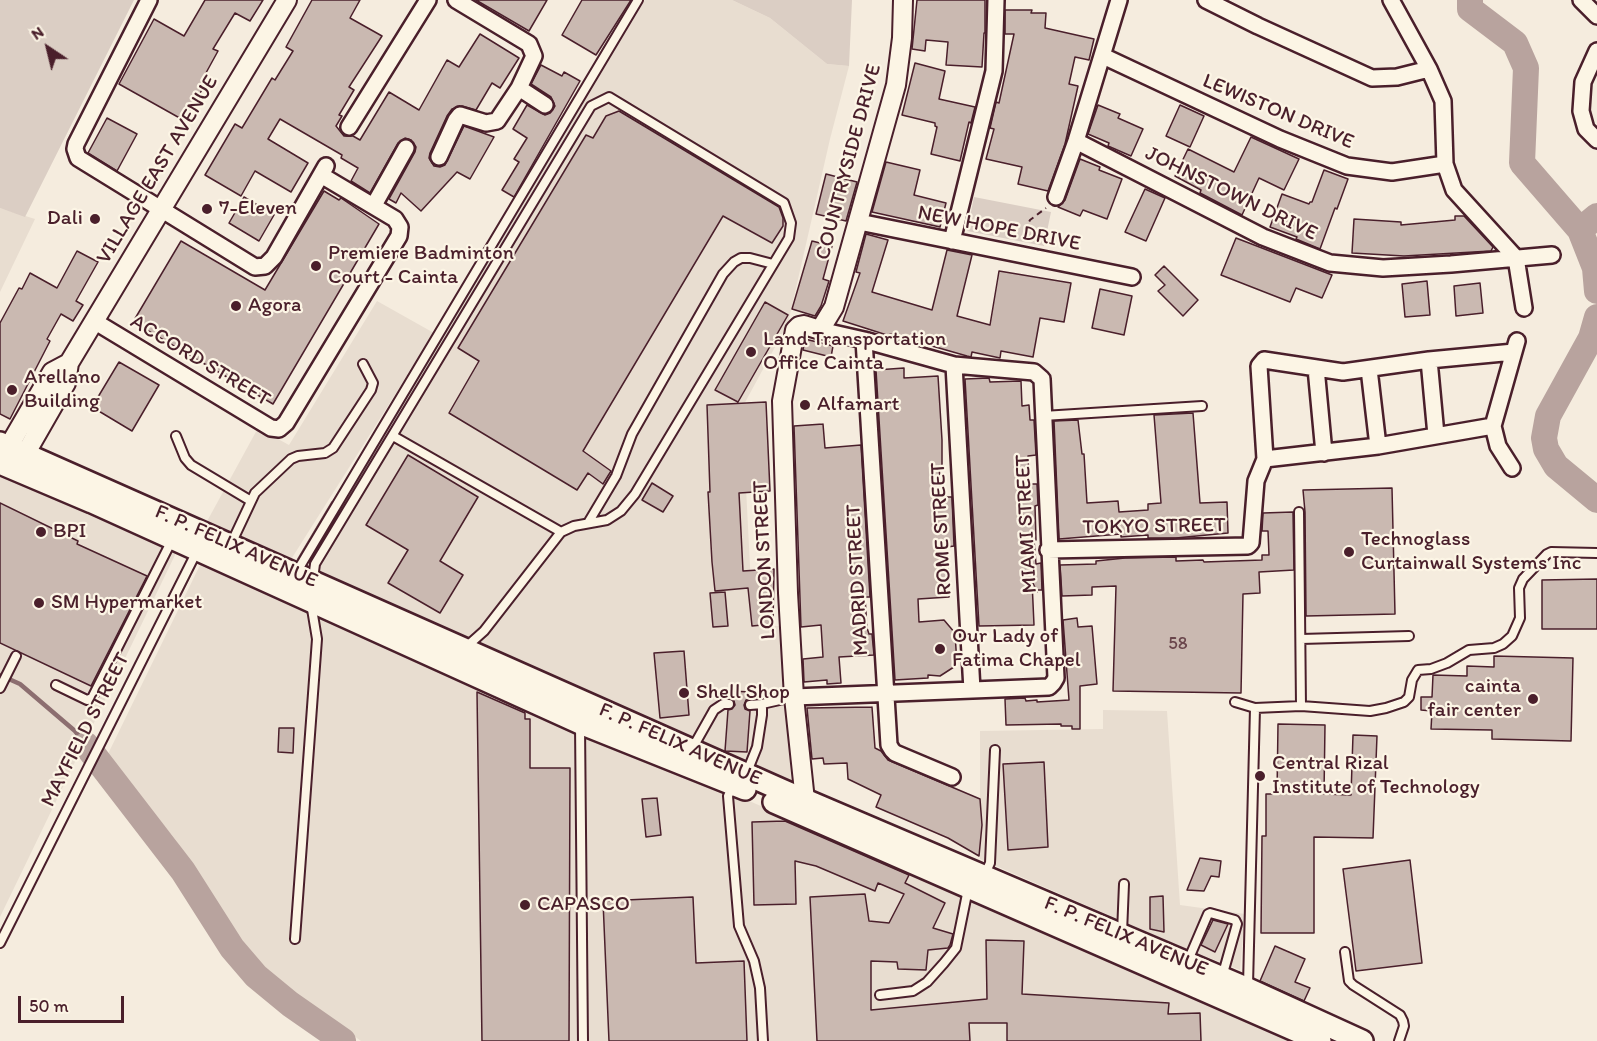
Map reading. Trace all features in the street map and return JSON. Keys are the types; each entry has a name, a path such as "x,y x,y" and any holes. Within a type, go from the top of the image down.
{"main road":[{"name":"F. P. FELIX AVENUE","path":"8,456 306,586 460,657 580,723 689,758 977,885 1248,999 1362,1041"},
{"name":"F. P. FELIX AVENUE","path":"202,542 230,545 306,586"},
{"name":"F. P. FELIX AVENUE","path":"460,657 581,701 689,758"},
{"name":"F. P. FELIX AVENUE","path":"1119,943 1187,963 1222,978 1248,999 1319,1041"}],"street":[{"path":"150,0 76,144 75,153 83,161 160,210"},
{"name":"VILLAGE EAST AVENUE","path":"8,456 66,383 69,363 287,0"},
{"path":"349,127 428,0"},
{"path":"439,157 460,115 486,123 497,121 519,88 534,56 529,44 456,0"},
{"name":"COUNTRYSIDE DRIVE","path":"820,330 831,314 859,222 896,85 902,38 903,0"},
{"path":"952,241 994,71 996,0"},
{"path":"1056,197 1076,141 1119,0"},
{"path":"1206,0 1372,78 1397,77 1430,69"},
{"path":"1391,0 1430,69 1443,101 1445,164 1454,190 1516,258 1524,308"},
{"path":"1584,1 1597,16"},
{"path":"1597,51 1583,82 1581,111 1586,129 1597,140"},
{"name":"LEWISTON DRIVE","path":"1103,56 1280,139 1347,166 1392,172 1445,164"},
{"path":"519,88 545,105"},
{"name":"JOHNSTOWN DRIVE","path":"1076,141 1263,237 1330,263 1383,268 1552,255"},
{"path":"374,205 406,148"},
{"name":"ACCORD STREET","path":"94,321 271,428 279,429 286,423 399,236 400,227 394,219 323,171 274,257 265,266 255,267 160,210"},
{"name":"NEW HOPE DRIVE","path":"859,222 1132,277"},
{"name":"LONDON STREET","path":"805,808 794,697 788,592 782,401 795,330 804,325 820,330"},
{"path":"820,330 954,365"},
{"name":"MADRID STREET","path":"864,340 889,745 891,750 952,777"},
{"name":"TOKYO STREET","path":"1048,550 1248,546 1253,539 1256,481 1265,459 1258,366 1264,360 1344,372 1515,346 1493,426"},
{"path":"1429,360 1436,435"},
{"name":"MIAMI STREET","path":"954,365 1034,372 1041,379 1056,678 1049,687 972,690"},
{"name":"ROME STREET","path":"954,365 972,690"},
{"path":"1316,368 1324,453"},
{"path":"1369,369 1378,446"},
{"path":"1265,459 1378,446 1493,426 1498,446 1512,468"},
{"path":"794,697 972,690"}],"lane":[{"path":"306,586 638,0"},
{"path":"295,939 316,639 306,586 315,564 591,106 600,100 609,98 784,203 790,223 789,238 635,494 621,511 607,520 588,522 561,532 484,631 460,657"},
{"path":"588,522 616,476 632,434 723,274 741,258 773,264"},
{"path":"230,545 255,493 291,459 325,453 333,447 371,390 373,383 363,364"},
{"path":"1043,416 1202,406"},
{"path":"176,436 191,465 251,501"},
{"path":"393,436 561,532"},
{"path":"1299,512 1301,706"},
{"path":"56,686 87,700 92,698 176,531"},
{"name":"MAYFIELD STREET","path":"0,943 202,542"},
{"path":"1235,702 1255,708 1301,706 1370,711 1404,702 1409,697 1412,680 1418,670 1431,669 1447,663 1469,650 1494,648 1512,636 1520,618 1519,588 1523,579 1547,554 1551,552 1597,553"},
{"path":"1301,639 1409,636"},
{"path":"1,687 16,656"},
{"path":"750,705 794,697"},
{"path":"581,701 583,1041"},
{"path":"689,758 714,710 723,704 729,704"},
{"path":"762,704 760,738 740,779 728,796 740,926 754,961 760,988 763,1041"},
{"path":"1248,999 1255,708"},
{"path":"880,994 913,991 927,982 956,948 977,885 990,862 995,750"},
{"path":"1119,943 1124,884"},
{"path":"1187,963 1208,914 1235,920 1237,924 1222,978"},
{"path":"1345,952 1349,981 1400,1015 1404,1026 1399,1041"}],"path":[{"path":"1030,257 1027,226 1030,220 1056,197"}],"shaded area":[{"path":"0,0 134,0 25,217 0,208"},
{"path":"645,0 732,0 770,18 827,64 849,66 788,323 742,408 753,626 783,626 791,782 301,565 443,338"},
{"path":"732,0 852,0 849,66 827,64 770,18"},
{"path":"974,197 1051,212 1044,246 967,231"},
{"path":"0,208 35,219 0,292"},
{"path":"377,301 434,333 290,561 205,525 258,428 289,445"},
{"path":"0,476 176,553 0,917"},
{"path":"201,563 308,607 473,683 1300,1041 361,1041 297,994 236,939 175,839 107,756"},
{"path":"1103,710 1167,711 1180,905 1245,914 1240,970 980,859 980,731 1103,729"}],"building":[{"path":"205,0 263,0 250,21 235,13 213,49 218,51 201,82 205,84 185,121 119,84 154,19 184,36"},
{"path":"312,0 360,0 350,18 382,36 349,87 354,90 339,115 342,116 336,126 344,136 353,136 360,140 389,92 419,110 447,60 459,67 480,34 519,58 500,88 492,83 476,110 462,106 452,109 430,153 429,158 434,166 445,165 464,126 494,137 470,179 457,172 421,211 401,193 396,203 389,199 415,152 416,147 411,140 405,138 398,143 370,193 351,181 358,168 341,158 342,155 280,119 268,139 308,163 291,192 255,171 241,196 205,175 235,124 242,128 272,78 275,80 293,51 286,47"},
{"path":"476,0 547,0 529,31"},
{"path":"582,0 631,0 596,55 562,35"},
{"path":"917,0 985,0 982,67 946,65 948,42 926,40 925,51 912,49"},
{"path":"1005,10 1032,10 1031,13 1046,13 1045,28 1094,39 1089,60 1075,57 1069,84 1078,86 1065,144 1048,191 1018,184 1022,167 986,159 994,129 990,128 996,102 999,103 1014,34 1005,34"},
{"path":"915,63 945,71 939,99 975,107 960,161 931,154 937,127 935,123 902,115"},
{"path":"541,65 562,76 564,72 580,81 514,197 502,190 519,162 514,159 527,138 513,129 527,105 545,115 550,113 555,106 551,97 531,84"},
{"path":"1098,105 1120,114 1118,118 1143,129 1131,156 1088,134"},
{"path":"1180,105 1204,116 1190,147 1166,136"},
{"path":"619,111 779,207 783,226 772,243 723,216 583,451 611,471 603,484 588,473 577,490 449,413 479,361 458,348 586,135 593,138 606,116"},
{"path":"107,118 137,134 117,171 88,153"},
{"path":"1251,137 1299,159 1284,190 1259,178 1242,215 1200,193 1201,190 1175,176 1188,149 1234,172"},
{"path":"1080,159 1122,179 1107,219 1083,210 1080,216 1058,207 1065,200"},
{"path":"886,162 920,170 914,195 946,203 940,227 872,212"},
{"path":"1324,170 1348,179 1320,249 1270,227 1282,194 1309,204 1312,202"},
{"path":"826,174 857,182 846,221 816,214"},
{"path":"1145,189 1165,198 1146,241 1125,232"},
{"name":"Agora","path":"324,191 339,200 341,198 379,224 273,404 133,322 181,241 265,290"},
{"path":"244,197 274,215 259,241 229,223"},
{"path":"1455,216 1464,216 1493,247 1491,251 1404,256 1352,253 1354,219 1401,222 1401,225 1455,220"},
{"path":"866,234 888,240 872,292 932,310 947,250 972,255 957,316 990,325 999,271 1071,283 1064,322 1040,318 1033,357 1001,351 1000,358 972,352 971,357 843,321 860,273 856,272"},
{"path":"1236,238 1332,275 1322,298 1296,288 1290,302 1221,275"},
{"path":"812,241 832,246 823,279 829,281 821,306 815,316 792,309"},
{"path":"77,251 98,262 76,301 83,305 73,321 61,314 47,339 50,341 10,419 0,414 0,323 30,273 57,288"},
{"path":"1164,266 1198,300 1183,316 1158,291 1165,285 1155,275"},
{"path":"1427,281 1430,315 1405,317 1402,284"},
{"path":"1480,283 1483,313 1456,316 1454,286"},
{"path":"1100,289 1132,296 1124,335 1092,328"},
{"name":"Land Transportation Office Cainta","path":"765,302 788,315 738,402 715,390"},
{"path":"805,339 833,346 831,357 803,350"},
{"path":"119,362 159,385 132,431 92,407"},
{"path":"904,368 904,378 938,376 942,440 942,466 939,466 941,493 946,493 946,497 952,497 954,546 947,547 949,597 918,599 919,622 944,620 955,633 957,665 940,676 928,675 928,678 895,680 876,370"},
{"path":"989,378 990,382 1021,381 1022,406 1029,405 1030,420 1034,420 1036,455 1028,456 1029,484 1037,484 1038,505 1035,506 1036,540 1034,540 1036,564 1041,563 1042,590 1037,590 1037,592 1032,581 1034,625 979,626 965,379"},
{"path":"766,402 770,491 739,493 743,571 774,569 773,624 752,626 748,588 715,591 708,492 710,492 707,405"},
{"path":"1193,413 1200,503 1227,502 1228,533 1176,538 1148,538 1148,535 1121,537 1121,534 1059,539 1054,421 1078,420 1082,454 1084,454 1087,503 1118,501 1119,512 1148,510 1148,504 1161,503 1154,415"},
{"path":"823,424 825,448 861,445 870,597 865,597 867,628 869,634 872,634 874,655 839,657 841,683 827,684 827,680 804,682 803,659 823,657 821,625 801,627 794,426"},
{"path":"408,455 478,497 440,561 463,575 440,613 388,583 408,550 366,525"},
{"path":"652,483 673,496 663,512 642,500"},
{"name":"Technoglass Curtainwall Systems Inc","path":"1392,488 1395,614 1306,616 1303,490"},
{"name":"SM Hypermarket","path":"0,503 78,541 77,544 147,576 91,686 0,643"},
{"path":"1293,512 1294,570 1259,572 1260,593 1243,594 1241,693 1113,691 1116,586 1092,587 1092,595 1062,596 1060,565 1096,564 1096,561 1125,558 1176,557 1176,561 1203,560 1204,562 1262,560 1262,555 1269,555 1268,531 1262,531 1263,513"},
{"name":"cainta fair center","path":"1597,579 1597,629 1542,629 1542,580"},
{"path":"725,592 728,626 713,627 710,593"},
{"path":"1077,618 1078,627 1092,626 1097,684 1080,686 1080,729 1072,729 1072,726 1061,726 1061,724 1006,725 1005,699 1025,698 1026,701 1037,700 1037,702 1069,700 1063,620"},
{"path":"684,651 689,715 660,718 654,653"},
{"name":"cainta fair center","path":"1494,656 1573,658 1571,741 1492,739 1492,730 1431,729 1432,711 1421,710 1421,697 1432,697 1433,675 1467,676 1467,666 1494,667"},
{"path":"730,691 751,692 751,699 746,700 744,705 745,709 750,711 747,752 725,751 728,710 735,705 734,701 729,698"},
{"name":"CAPASCO","path":"477,692 525,713 525,719 530,719 530,768 570,768 569,1041 482,1041"},
{"path":"872,707 875,748 881,751 888,760 980,799 982,825 979,856 948,838 876,807 881,795 848,779 847,763 824,764 823,758 812,759 807,708"},
{"path":"1278,724 1325,725 1324,794 1351,795 1353,735 1377,736 1373,838 1314,837 1314,933 1261,933 1262,836 1266,836 1266,794 1277,794"},
{"path":"279,728 294,728 293,753 278,752"},
{"path":"1044,762 1048,847 1008,850 1003,764"},
{"path":"657,798 661,835 646,837 642,799"},
{"path":"785,821 909,875 905,883 945,903 933,928 953,934 948,948 928,950 926,970 898,969 897,962 871,961 871,1010 987,999 986,940 1024,941 1022,994 1169,1003 1168,1014 1200,1013 1201,1041 1007,1041 1007,1023 969,1023 970,1041 817,1041 810,897 865,894 869,921 889,923 904,894 878,883 875,891 816,866 795,861 796,904 754,905 752,822"},
{"path":"1200,858 1221,861 1219,877 1211,876 1204,891 1187,890"},
{"path":"1410,860 1422,963 1356,971 1343,869"},
{"path":"1163,896 1164,932 1150,929 1150,897"},
{"path":"693,897 696,963 744,961 747,1041 609,1041 603,901"},
{"path":"1213,920 1228,924 1215,952 1201,945"},
{"path":"1275,946 1305,959 1295,982 1310,988 1304,1001 1260,981"}],"waterway":[{"path":"1470,0 1470,9 1515,43 1526,68 1522,163 1580,230 1595,268 1597,291"},
{"path":"1580,230 1597,216"},
{"path":"1597,317 1591,338 1548,416 1544,438 1546,449 1556,466 1597,500"},
{"path":"299,560 333,503"},
{"path":"0,675 20,684 75,731 86,745"},
{"path":"86,745 183,871 232,948 256,976 290,1004 343,1041"}],"place":[{"name":"7-Eleven","path":"207,209"},
{"name":"Dali","path":"95,219"},
{"name":"Premiere Badminton Court - Cainta","path":"316,266"},
{"name":"Agora","path":"236,306"},
{"name":"Land Transportation Office Cainta","path":"751,352"},
{"name":"Arellano Building","path":"12,390"},
{"name":"Alfamart","path":"805,405"},
{"name":"BPI","path":"41,532"},
{"name":"Technoglass Curtainwall Systems Inc","path":"1349,552"},
{"name":"SM Hypermarket","path":"39,603"},
{"name":"Our Lady of Fatima Chapel","path":"940,649"},
{"name":"Shell Shop","path":"684,693"},
{"name":"cainta fair center","path":"1533,699"},
{"name":"Central Rizal Institute of Technology","path":"1260,776"},
{"name":"CAPASCO","path":"525,905"}]}
